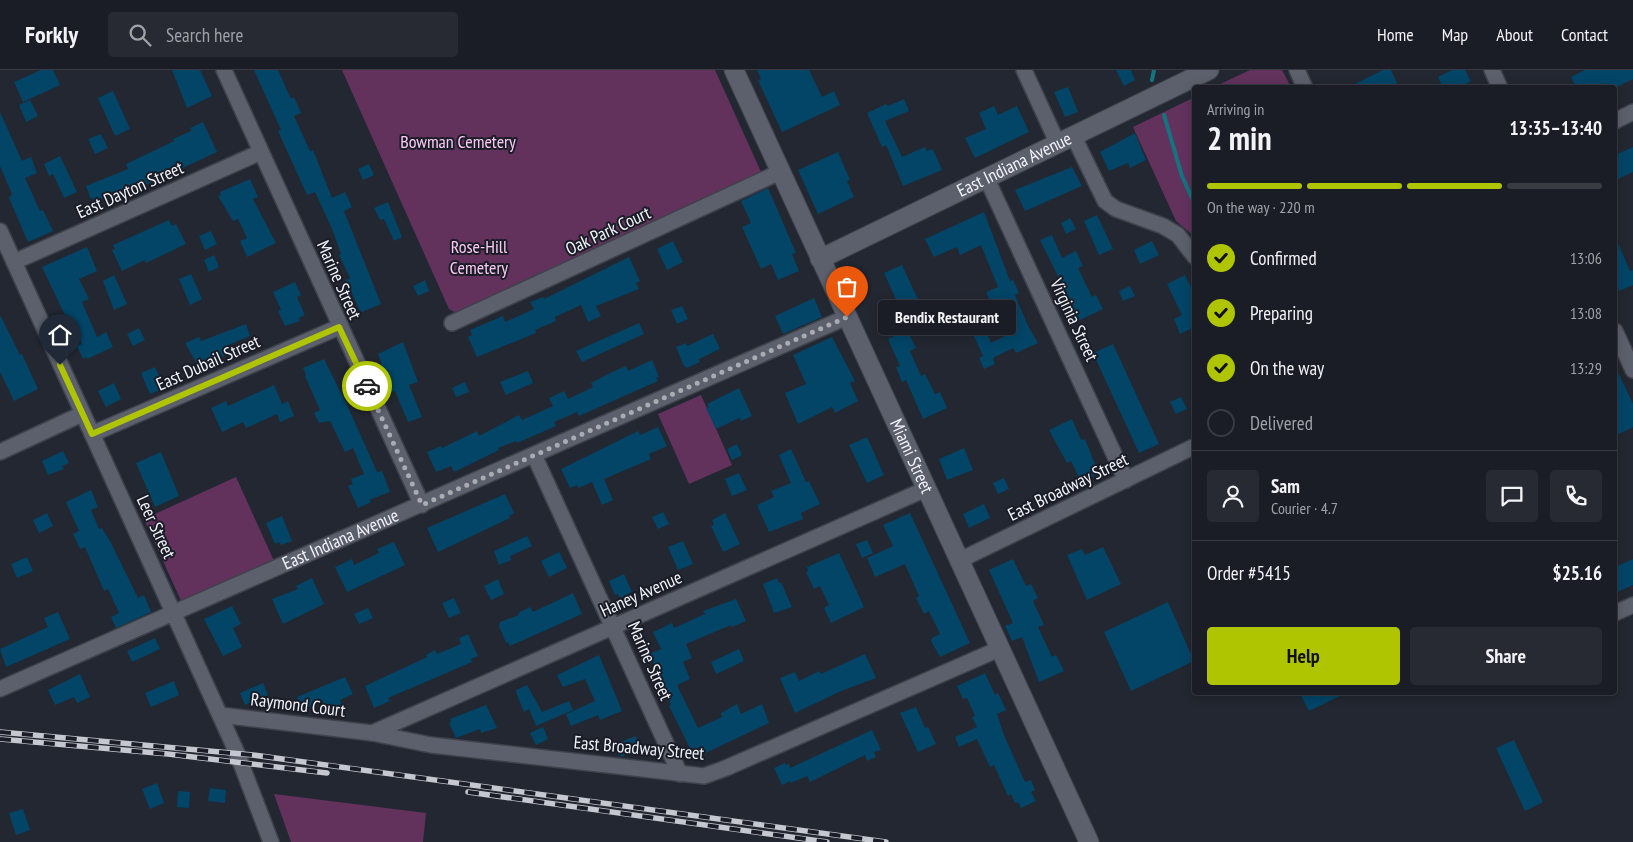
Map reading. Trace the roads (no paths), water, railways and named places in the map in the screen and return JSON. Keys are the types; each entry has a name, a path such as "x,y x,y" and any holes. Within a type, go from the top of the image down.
{"street":[{"name":"Marine Street","path":"224,70 339,327 422,505"},
{"name":"Miami Street","path":"734,70 1088,842"},
{"path":"1024,70 1105,201 1116,209 1163,226 1178,235 1192,253"},
{"name":"East Indiana Avenue","path":"820,259 1209,70"},
{"path":"1296,70 1304,85"},
{"path":"1492,70 1499,85"},
{"path":"1617,120 1633,112"},
{"name":"East Dayton Street","path":"14,262 261,152"},
{"name":"Oak Park Court","path":"452,323 780,172"},
{"name":"Virginia Street","path":"986,177 1126,480"},
{"name":"Leer Street","path":"2,238 175,613 220,715 271,842"},
{"name":"East Indiana Avenue","path":"0,689 847,317"},
{"name":"East Dubail Street","path":"92,434 339,327"},
{"path":"1617,335 1632,366"},
{"path":"0,452 82,414"},
{"name":"East Broadway Street","path":"958,561 1192,447"},
{"name":"Marine Street","path":"534,455 680,774"},
{"name":"Haney Avenue","path":"372,733 926,489"},
{"path":"1617,612 1633,605"},
{"name":"East Broadway Street","path":"372,733 431,745 704,776 999,648"},
{"name":"Raymond Court","path":"220,715 372,733"}],"waterway":[{"path":"1152,80 1154,70"},
{"path":"1164,115 1182,176 1192,198"}],"railway":[{"path":"0,732 253,755 886,842"},
{"path":"0,739 168,754 327,773"},
{"path":"468,792 827,842"}],"place":[{"name":"Bendix Restaurant","path":"847,317"}],"park label":[{"name":"Bowman Cemetery","path":"458,142"},
{"name":"Rose-Hill Cemetery","path":"479,257"}]}
